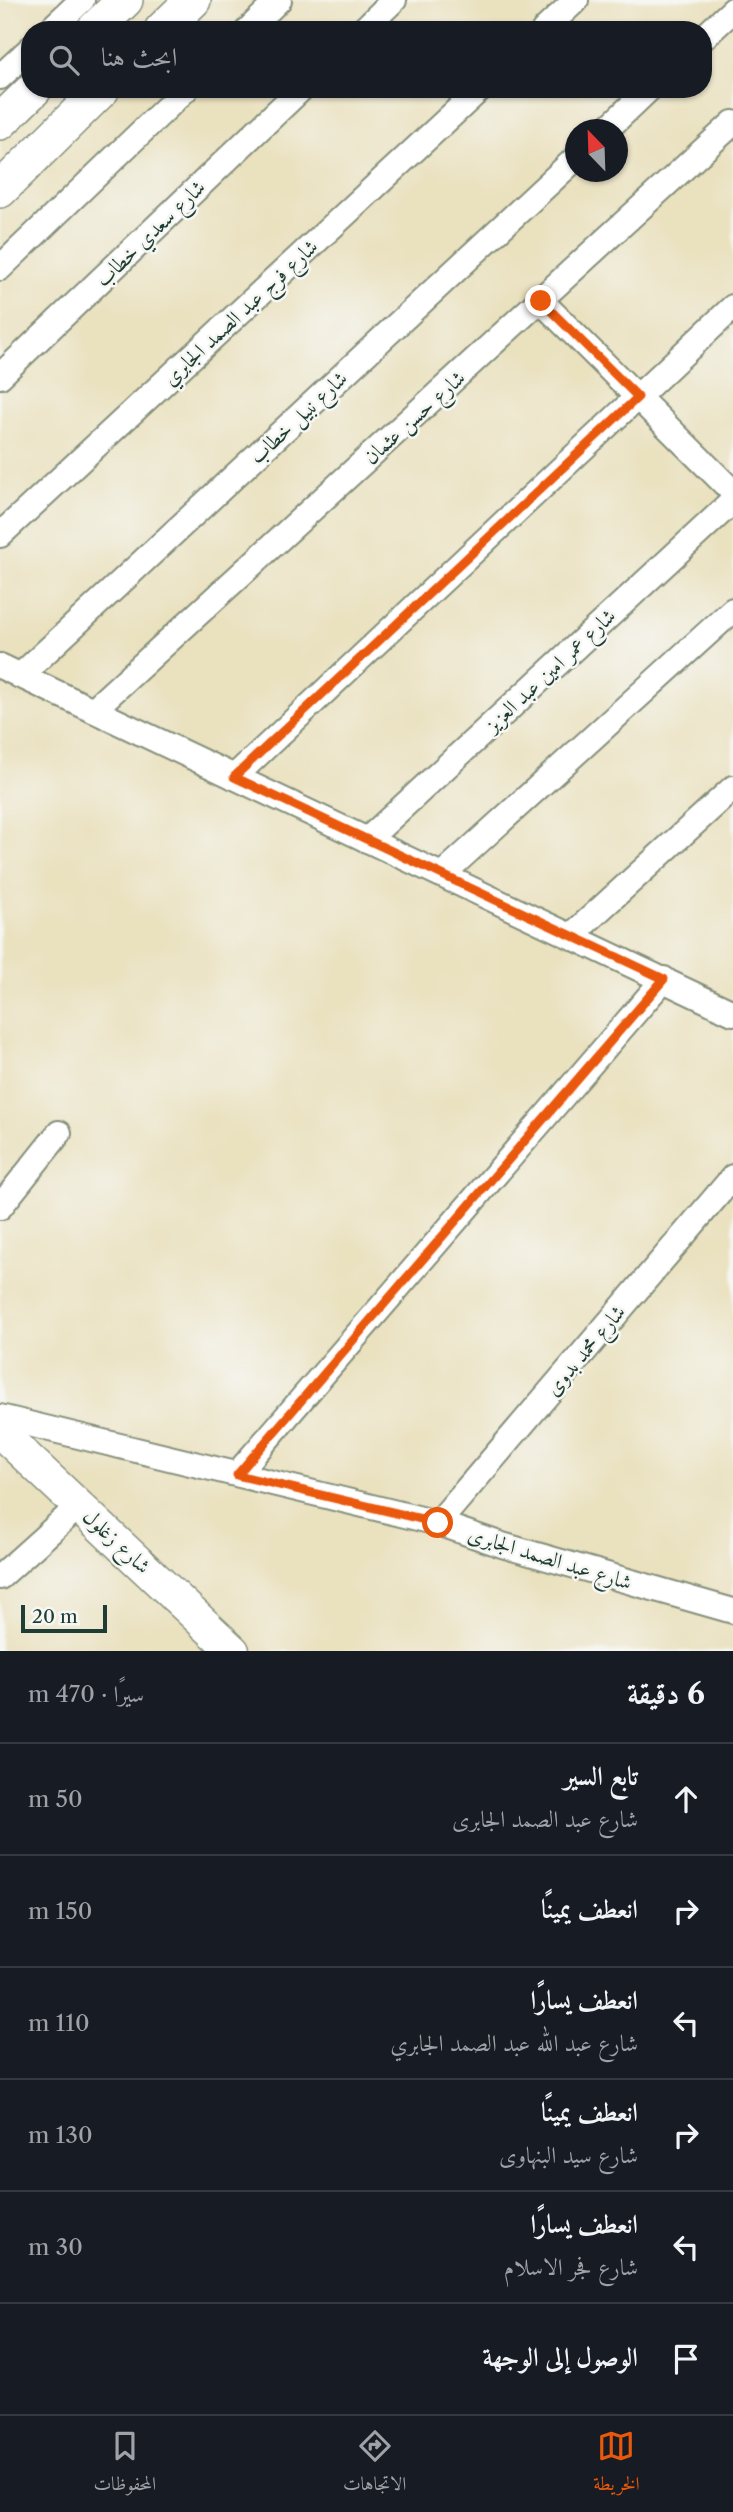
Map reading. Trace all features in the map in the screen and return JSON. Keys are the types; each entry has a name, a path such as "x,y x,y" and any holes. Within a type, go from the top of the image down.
{"main road":[{"path":"103,21 125,0"},
{"path":"171,21 192,0"},
{"path":"0,122 25,98"},
{"path":"0,190 93,98"}],"street":[{"path":"60,21 82,0"},
{"path":"257,21 279,0"},
{"path":"372,21 394,0"},
{"path":"554,21 576,0"},
{"path":"712,30 733,10"},
{"path":"0,77 21,57"},
{"path":"0,268 177,98"},
{"name":"شارع سعدي خطاب","path":"0,376 292,98"},
{"name":"شارع فرج عبد الصمد الجابري","path":"0,535 470,98"},
{"path":"618,119 640,98"},
{"name":"شارع حسن عثمان","path":"93,710 733,123"},
{"name":"شارع نبيل خطاب","path":"10,671 565,168"},
{"path":"541,301 733,492"},
{"path":"234,777 733,307"},
{"name":"شارع عمر امين عبد العزيز","path":"367,840 733,501"},
{"path":"444,873 733,610"},
{"path":"10,671 367,840 444,873 664,979 729,1005"},
{"path":"572,935 733,788"},
{"path":"237,1475 664,979"},
{"path":"0,1207 59,1133"},
{"name":"شارع محمد بدوى","path":"438,1523 733,1177"},
{"name":"شارع عبد الصمد الجابرى","path":"0,1417 438,1523 502,1545 733,1611"},
{"name":"شارع زغلول","path":"0,1432 225,1648"},
{"path":"0,1577 79,1506"}],"route":[{"path":"438,1523 237,1475 664,979 444,873 234,777 638,397 541,301"}]}
